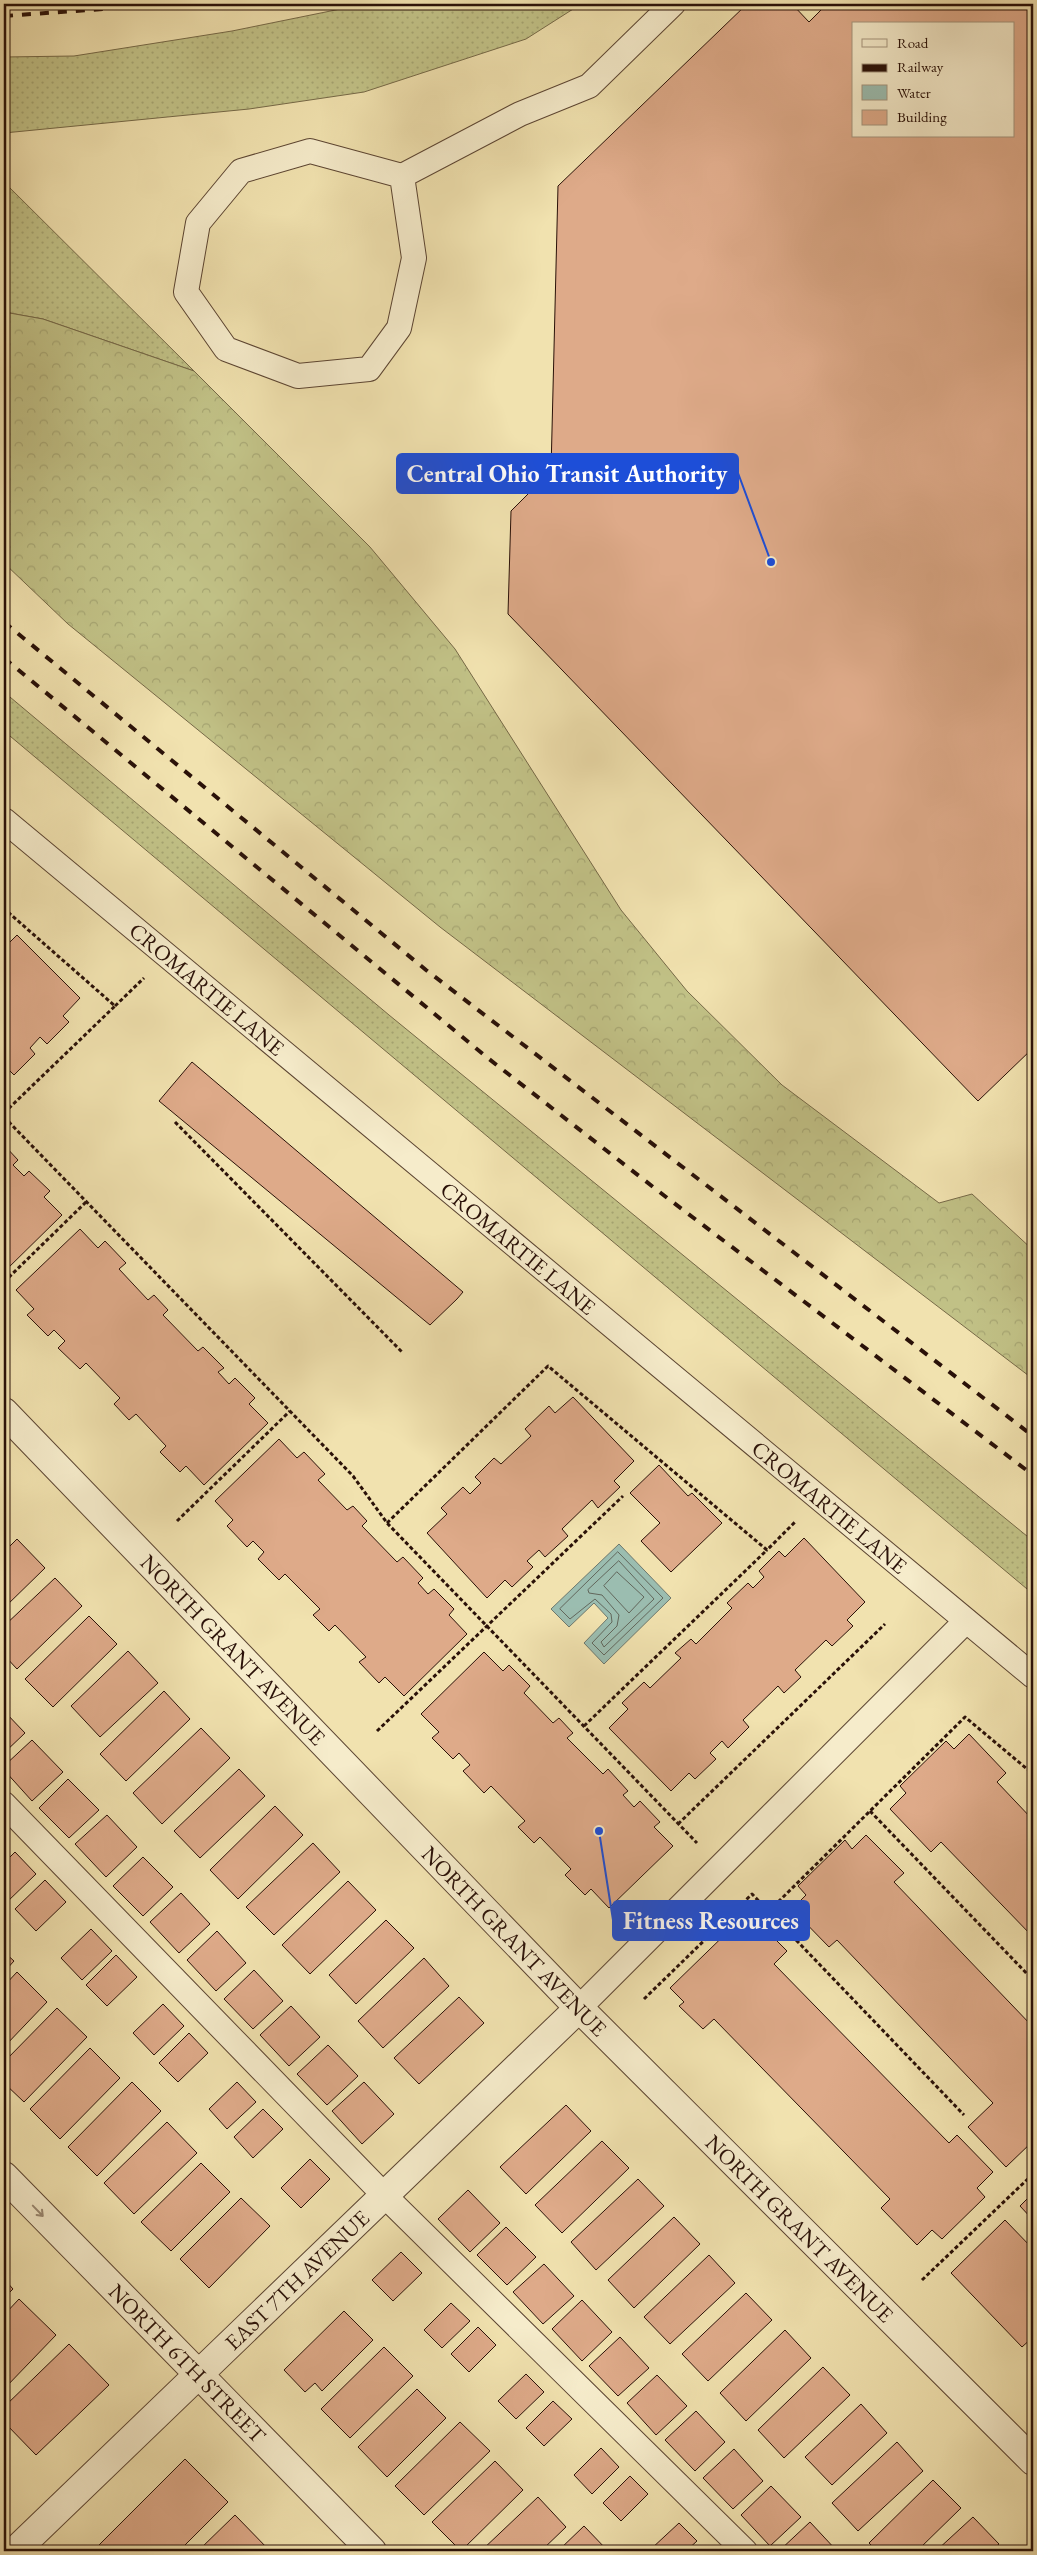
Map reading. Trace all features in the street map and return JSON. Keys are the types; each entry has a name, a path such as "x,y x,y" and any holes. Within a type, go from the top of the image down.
{"street":[{"name":"NORTH GRANT AVENUE","path":"4,1412 579,2008 1033,2461"},
{"name":"EAST 7TH AVENUE","path":"15,2551 579,2008"},
{"name":"NORTH 6TH STREET","path":"4,2176 198,2376 372,2551"}],"lane":[{"path":"402,176 414,258 399,328 369,369 298,376 226,348 186,292 198,224 241,171 310,151 402,176 520,114 589,86 673,4"},
{"name":"CROMARTIE LANE","path":"7,828 1033,1676"},
{"path":"579,2008 966,1621"},
{"path":"4,1804 384,2196 745,2551"}],"path":[{"path":"4,919 9,914 115,1006"},
{"path":"4,1113 144,978"},
{"path":"4,1117 353,1476 387,1523 720,1867"},
{"path":"175,1122 402,1352"},
{"path":"4,1282 86,1202"},
{"path":"387,1523 548,1366 767,1550"},
{"path":"177,1521 290,1411"},
{"path":"377,1731 623,1496"},
{"path":"584,1726 794,1522"},
{"path":"678,1824 885,1624"},
{"path":"769,1911 965,1717 1033,1774"},
{"path":"870,1811 1033,1980"},
{"path":"644,1999 752,1894 964,2115"},
{"path":"922,2280 1033,2174"}],"green space":[{"path":"365,4 581,4 526,39 364,92 249,109 4,133 4,57 74,56 232,31"},
{"path":"4,182 194,371 43,319 4,312"},
{"path":"4,312 43,319 194,371 370,547 455,649 621,910 687,991 782,1085 939,1203 972,1194 1033,1250 1033,1379 440,927 68,624 4,563"},
{"path":"4,692 389,1015 1033,1541 1033,1594 4,731"}],"water":[{"path":"619,1544 671,1598 604,1664 584,1643 608,1618 594,1603 569,1627 551,1609"}],"building":[{"path":"747,4 792,4 809,22 827,4 1033,4 1033,1048 978,1101 508,614 511,511 551,471 558,186"},
{"path":"17,935 80,998 63,1016 69,1022 47,1044 40,1037 30,1048 35,1054 14,1075 8,1069 4,1073 4,948"},
{"path":"192,1062 463,1292 457,1299 430,1325 159,1101"},
{"path":"4,1145 18,1160 13,1165 24,1176 29,1171 50,1191 44,1197 62,1215 4,1272"},
{"path":"80,1229 98,1248 105,1241 126,1263 119,1269 148,1300 154,1295 168,1310 163,1315 198,1351 203,1347 224,1368 218,1372 229,1384 235,1378 255,1398 249,1404 268,1423 204,1485 186,1466 180,1472 160,1452 166,1446 136,1414 129,1420 114,1404 120,1398 86,1363 80,1369 58,1348 65,1341 54,1330 48,1336 27,1315 34,1309 16,1290"},
{"path":"573,1397 634,1461 614,1481 620,1487 598,1508 592,1500 562,1529 568,1536 545,1557 539,1550 527,1561 533,1567 512,1587 505,1580 487,1598 427,1533 447,1514 441,1508 463,1487 470,1494 481,1483 475,1477 494,1458 501,1464 531,1436 525,1429 549,1406 555,1413"},
{"path":"279,1439 297,1458 304,1452 325,1474 318,1480 347,1510 353,1506 367,1521 362,1526 397,1562 403,1557 423,1578 418,1583 428,1594 434,1589 454,1609 449,1615 467,1634 404,1696 385,1677 379,1683 359,1662 366,1657 335,1625 329,1631 313,1615 320,1609 285,1574 279,1580 258,1559 264,1552 253,1541 247,1547 227,1526 233,1520 215,1501"},
{"path":"659,1465 688,1496 692,1493 722,1523 671,1572 641,1541 660,1523 630,1493"},
{"path":"4,1523 9,1529 4,1534"},
{"path":"804,1538 865,1602 847,1620 853,1626 832,1646 826,1640 795,1670 801,1677 784,1693 778,1686 743,1720 749,1727 728,1748 722,1741 710,1753 716,1759 695,1779 689,1773 671,1791 609,1728 628,1709 622,1703 644,1682 650,1688 681,1658 675,1653 691,1639 696,1644 732,1608 727,1603 748,1583 753,1588 764,1577 759,1571 779,1551 785,1557"},
{"path":"17,1539 45,1568 4,1608 4,1552"},
{"path":"55,1578 82,1606 17,1669 4,1655 4,1626"},
{"path":"89,1616 117,1644 53,1707 25,1679"},
{"path":"128,1651 158,1683 100,1737 71,1706"},
{"path":"484,1652 503,1671 509,1665 530,1686 524,1693 553,1723 559,1718 573,1733 567,1738 603,1774 608,1769 628,1791 623,1795 634,1807 640,1801 660,1822 654,1827 673,1846 609,1908 591,1889 585,1895 565,1875 571,1869 540,1837 534,1843 518,1827 525,1821 491,1786 484,1793 463,1771 470,1765 459,1753 453,1759 432,1738 439,1732 421,1714"},
{"path":"164,1691 190,1719 126,1781 100,1754"},
{"path":"4,1711 25,1733 4,1753"},
{"path":"201,1728 230,1758 162,1824 133,1793"},
{"path":"969,1734 1006,1773 997,1782 1033,1820 1033,1937 941,1842 931,1852 890,1809 906,1793 900,1786 946,1741 954,1749"},
{"path":"32,1740 63,1772 32,1801 4,1770 4,1766"},
{"path":"239,1769 265,1796 200,1858 174,1831"},
{"path":"68,1779 99,1810 69,1838 39,1808"},
{"path":"275,1806 303,1835 238,1899 210,1870"},
{"path":"107,1815 137,1847 106,1877 75,1844"},
{"path":"866,1835 904,1873 894,1882 1033,2027 1033,2141 1006,2167 968,2127 993,2103 837,1940 829,1947 792,1909 806,1895 798,1886 845,1840 852,1849"},
{"path":"313,1843 340,1872 274,1935 246,1907"},
{"path":"15,1852 36,1874 6,1903 4,1901 4,1863"},
{"path":"143,1857 173,1887 143,1916 113,1886"},
{"path":"45,1880 66,1902 36,1931 15,1909"},
{"path":"348,1881 376,1910 310,1974 282,1945"},
{"path":"181,1893 210,1924 179,1953 150,1922"},
{"path":"743,1917 757,1931 762,1926 787,1951 774,1964 949,2143 957,2135 993,2172 977,2188 985,2197 942,2239 932,2230 917,2245 881,2208 890,2199 714,2019 703,2029 679,2006 684,2002 670,1988"},
{"path":"386,1920 414,1948 356,2004 329,1975"},
{"path":"91,1929 112,1951 82,1980 61,1958"},
{"path":"217,1931 246,1963 216,1991 187,1960"},
{"path":"4,1952 14,1961 4,1972"},
{"path":"116,1955 137,1977 107,2006 86,1985"},
{"path":"424,1958 449,1986 383,2048 358,2021"},
{"path":"254,1970 283,2001 253,2029 224,1999"},
{"path":"17,1972 47,2002 4,2047 4,1986"},
{"path":"459,1997 484,2023 419,2084 394,2058"},
{"path":"163,2004 184,2026 154,2055 133,2033"},
{"path":"291,2006 320,2037 289,2066 260,2035"},
{"path":"57,2008 87,2037 24,2102 4,2083 4,2062"},
{"path":"189,2033 208,2053 178,2082 159,2063"},
{"path":"328,2045 358,2076 327,2105 297,2074"},
{"path":"90,2048 120,2078 60,2139 30,2109"},
{"path":"132,2082 161,2111 97,2176 68,2147"},
{"path":"237,2082 256,2102 227,2129 209,2109"},
{"path":"364,2082 394,2114 362,2144 332,2111"},
{"path":"566,2105 591,2131 526,2194 500,2167"},
{"path":"263,2109 283,2129 253,2158 234,2137"},
{"path":"167,2122 197,2153 134,2214 104,2183"},
{"path":"602,2141 629,2168 562,2233 535,2205"},
{"path":"310,2159 330,2179 301,2208 281,2188"},
{"path":"201,2163 230,2192 171,2251 141,2222"},
{"path":"638,2179 664,2206 596,2270 571,2242"},
{"path":"468,2190 500,2223 470,2252 438,2219"},
{"path":"1033,2193 1033,2220 1020,2206"},
{"path":"241,2198 270,2226 209,2288 180,2259"},
{"path":"674,2217 700,2244 634,2308 608,2280"},
{"path":"1005,2220 1033,2249 1033,2337 1022,2347 951,2273"},
{"path":"506,2227 536,2257 507,2285 477,2255"},
{"path":"401,2252 422,2273 393,2301 372,2280"},
{"path":"709,2255 735,2283 670,2344 644,2317"},
{"path":"544,2264 574,2296 543,2324 513,2292"},
{"path":"4,2279 13,2289 4,2298"},
{"path":"746,2293 772,2320 708,2381 682,2354"},
{"path":"19,2299 56,2335 4,2389 4,2315"},
{"path":"582,2300 612,2332 582,2361 552,2329"},
{"path":"451,2303 470,2321 442,2348 424,2330"},
{"path":"344,2311 373,2340 322,2391 315,2383 305,2392 284,2370"},
{"path":"478,2327 496,2345 469,2372 451,2354"},
{"path":"785,2330 811,2358 746,2421 720,2393"},
{"path":"620,2337 649,2368 618,2396 589,2366"},
{"path":"69,2344 109,2385 36,2455 4,2422 4,2407"},
{"path":"384,2347 413,2376 350,2438 321,2409"},
{"path":"823,2367 850,2395 784,2458 758,2430"},
{"path":"526,2374 544,2392 516,2419 498,2401"},
{"path":"657,2375 687,2406 656,2435 627,2403"},
{"path":"417,2389 446,2418 387,2477 358,2447"},
{"path":"553,2401 572,2419 544,2446 526,2428"},
{"path":"861,2404 887,2433 832,2485 805,2457"},
{"path":"696,2411 725,2442 695,2471 665,2440"},
{"path":"460,2422 490,2451 424,2515 395,2486"},
{"path":"897,2442 923,2471 858,2531 832,2503"},
{"path":"601,2448 619,2467 592,2494 574,2475"},
{"path":"734,2449 763,2481 733,2509 703,2478"},
{"path":"185,2459 228,2502 179,2551 106,2551 99,2545"},
{"path":"495,2461 523,2490 461,2551 432,2522"},
{"path":"630,2476 648,2494 621,2521 603,2503"},
{"path":"933,2480 961,2508 917,2551 877,2551 869,2543"},
{"path":"771,2486 801,2517 770,2546 741,2515"},
{"path":"538,2497 566,2527 541,2551 481,2551"},
{"path":"235,2515 270,2551 198,2551"},
{"path":"973,2517 999,2544 991,2551 936,2551"},
{"path":"810,2522 837,2551 779,2551"},
{"path":"679,2523 697,2541 686,2551 653,2551 651,2549"},
{"path":"584,2526 608,2551 558,2551"}],"railway":[{"path":"4,16 104,9 139,4"},
{"path":"4,622 426,970 1033,1436"},
{"path":"4,658 489,1059 666,1197 1033,1475"}],"place":[{"name":"Central Ohio Transit Authority","path":"771,562"},
{"name":"Fitness Resources","path":"599,1831"}]}
